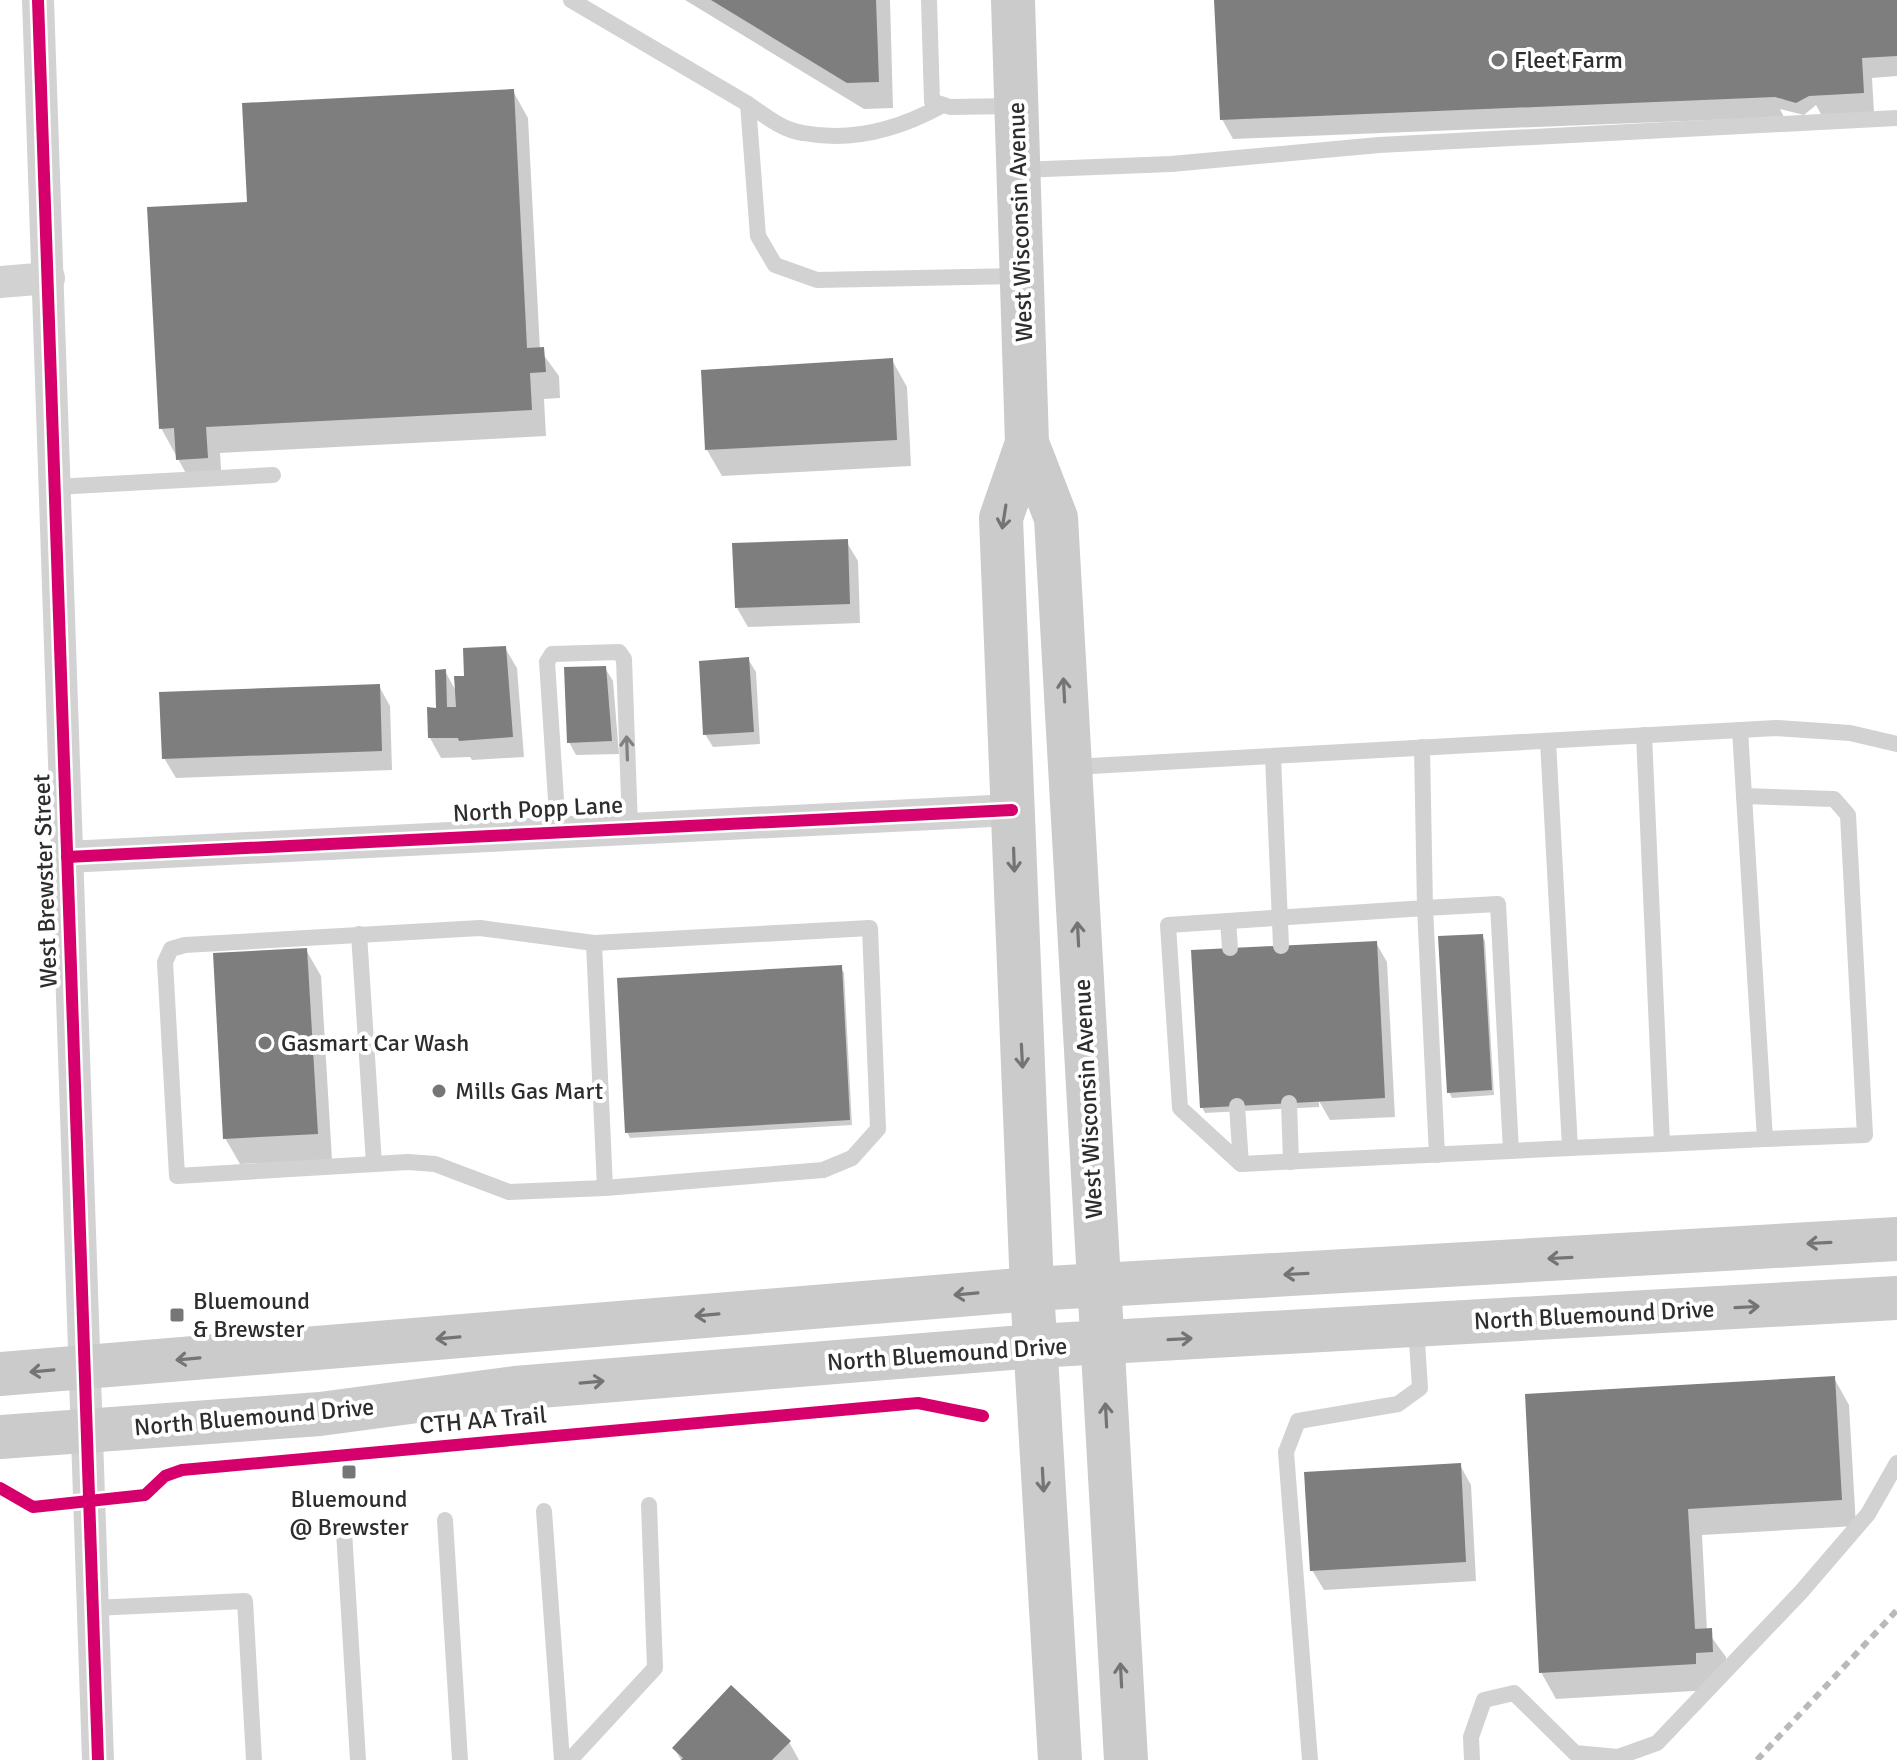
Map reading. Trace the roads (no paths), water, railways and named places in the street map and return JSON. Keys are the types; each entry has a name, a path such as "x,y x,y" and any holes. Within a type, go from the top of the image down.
{"main road":[{"name":"West Wisconsin Avenue","path":"1013,0 1027,443 1056,518 1126,1760"},
{"name":"West Wisconsin Avenue","path":"1027,443 1001,518 1032,1289 1060,1760"},
{"path":"0,1374 1032,1289 1897,1239"},
{"name":"North Bluemound Drive","path":"0,1437 320,1414 530,1387 1035,1346 1897,1298"}],"street":[{"name":"West Brewster Street","path":"38,0 98,1760"},
{"path":"0,282 49,278"},
{"name":"North Popp Lane","path":"67,857 630,826 1012,810"}],"lane":[{"path":"571,0 748,104 774,123 801,133 887,131 941,106 1016,106"},
{"path":"929,0 932,101 941,106"},
{"path":"748,104 758,236 775,265 793,274 817,280 1021,276"},
{"path":"1017,170 1171,164 1365,145 1897,118"},
{"path":"55,487 273,475"},
{"path":"558,830 547,662 552,654 619,652 624,659 630,826"},
{"path":"1068,768 1740,730 1850,733 1897,744"},
{"path":"1740,730 1765,1139"},
{"path":"1644,735 1662,1144"},
{"path":"1548,741 1570,1148"},
{"path":"1422,747 1425,908 1437,1155"},
{"path":"1273,756 1281,946"},
{"path":"1511,1151 1498,904 1168,925 1180,1108 1241,1164 1865,1135 1848,815 1834,799 1744,796"},
{"path":"1228,921 1230,948"},
{"path":"480,928 594,943 870,928 878,1129 852,1158 823,1170 605,1188 509,1192 435,1164 374,1164 177,1176 165,962 171,949 480,928"},
{"path":"359,934 374,1164"},
{"path":"594,943 605,1188"},
{"path":"1289,1103 1291,1162"},
{"path":"1237,1106 1241,1164"},
{"path":"1310,1760 1286,1452 1298,1421 1398,1404 1420,1388 1416,1325"},
{"path":"1472,1760 1471,1737 1484,1700 1514,1693 1575,1753 1618,1757 1657,1743 1801,1592 1868,1514 1897,1463"},
{"path":"570,1760 655,1668 649,1505"},
{"path":"544,1511 562,1760"},
{"path":"445,1520 460,1760"},
{"path":"344,1531 358,1760"},
{"path":"93,1608 245,1601 254,1760"}],"railway":[{"path":"1757,1760 1897,1610"}],"place":[{"name":"Fleet Farm","path":"1498,60"},
{"name":"Gasmart Car Wash","path":"265,1043"},
{"name":"Mills Gas Mart","path":"439,1091"},
{"name":"Bluemound & Brewster","path":"177,1315"},
{"name":"Bluemound @ Brewster","path":"349,1472"}]}
